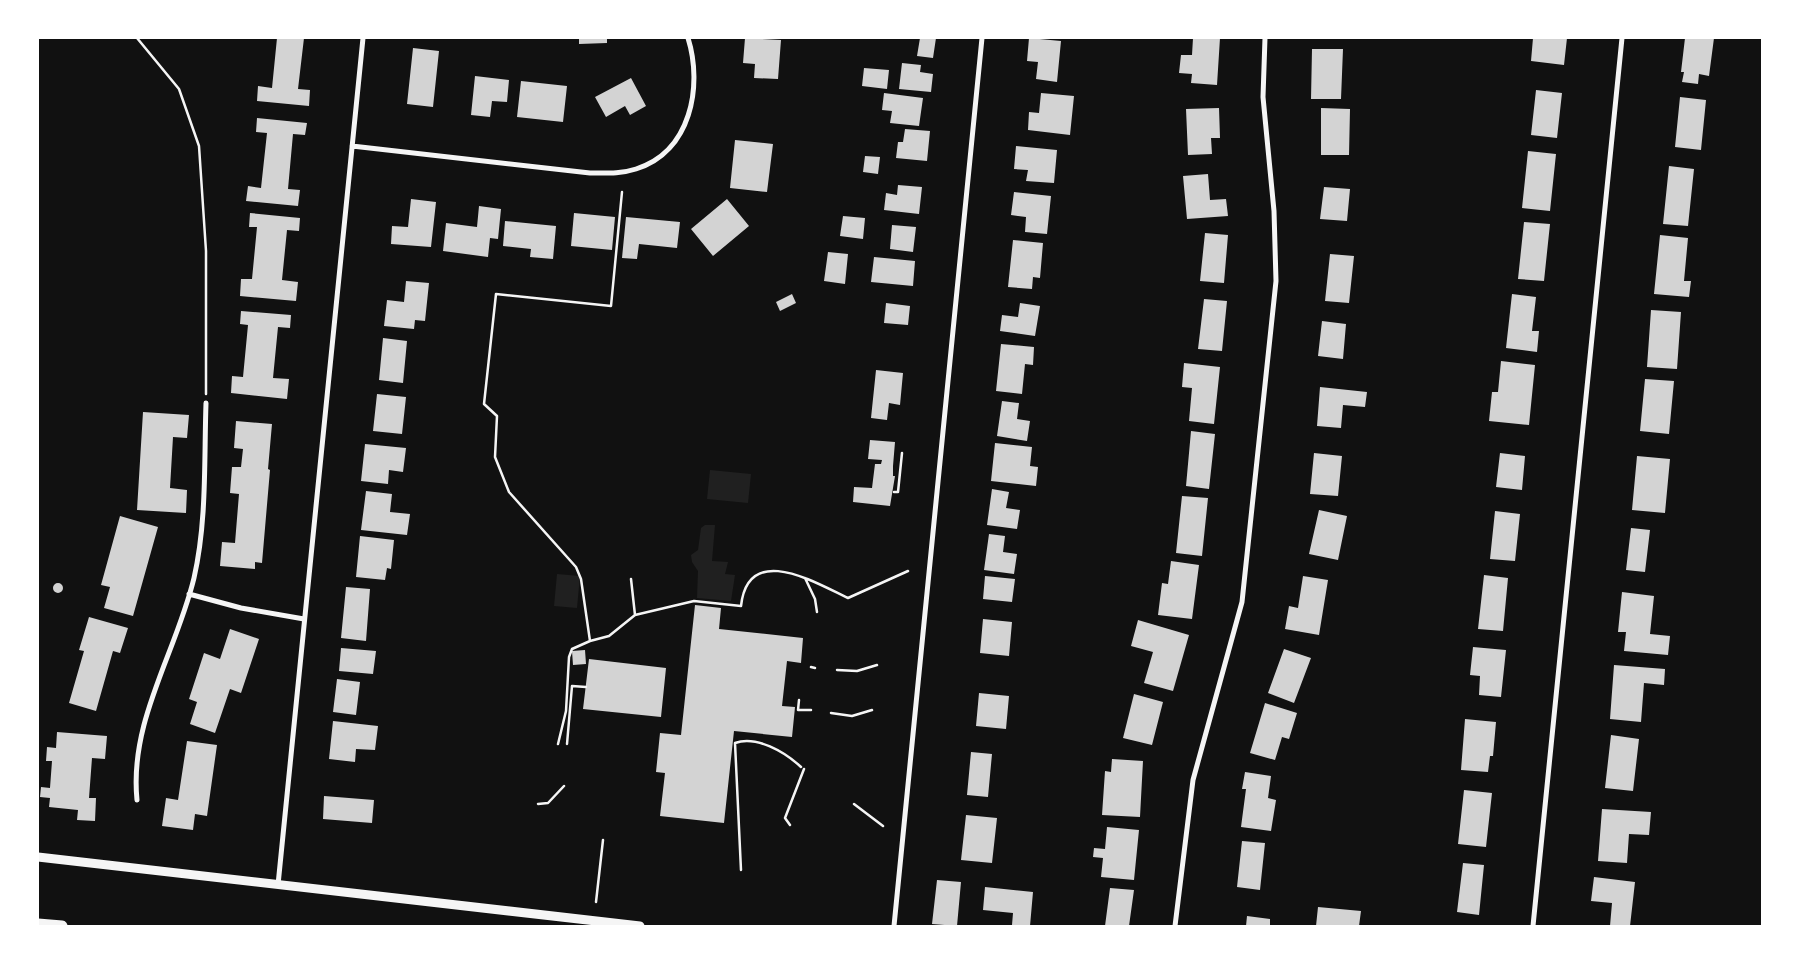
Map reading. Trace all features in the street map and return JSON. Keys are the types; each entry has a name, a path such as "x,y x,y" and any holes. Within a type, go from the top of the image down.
{"highway":[{"path":"38,924 62,926"}],"street":[{"path":"278,885 363,38"},
{"path":"352,146 590,173 613,173 636,169 652,162 666,151 681,133 688,117 695,72 688,38"},
{"path":"894,926 982,38"},
{"path":"1175,926 1193,780 1242,602 1276,281 1276,246 1263,97 1265,38"},
{"path":"1533,926 1622,38"},
{"path":"137,800 135,778 141,732 189,594 201,533 206,404"},
{"path":"189,594 257,612 304,619"},
{"path":"38,857 640,926"}],"path":[{"path":"137,38 179,89 199,146 206,251 206,404"},
{"path":"590,641 581,579 576,567 510,492 495,457 497,416 484,404 496,294 611,306 622,192"},
{"path":"894,492 898,492 902,453"},
{"path":"558,744 566,711 569,657 572,649 590,641 609,636 635,615 694,601 740,606 742,592 754,577 769,570 793,572 848,598 908,571"},
{"path":"804,577 815,599 817,612"},
{"path":"631,579 635,615"},
{"path":"837,670 857,672 877,665"},
{"path":"567,744 572,686 586,687"},
{"path":"799,700 798,710 811,710"},
{"path":"831,713 852,716 872,710"},
{"path":"741,870 735,743 745,739 757,742 793,760 801,767"},
{"path":"790,825 785,818 804,769"},
{"path":"538,804 548,802 564,786"},
{"path":"854,804 883,826"},
{"path":"596,902 603,840"}],"shaded area":[{"path":"710,470 751,474 748,503 707,499"},
{"path":"705,525 715,525 712,561 728,562 725,574 735,575 731,601 697,598 698,571 692,562 691,555 698,550 701,528"},
{"path":"557,574 580,576 577,608 554,606"}],"building":[{"path":"277,38 304,38 298,89 310,90 309,106 257,101 258,86 272,88"},
{"path":"579,38 607,38 607,43 579,44"},
{"path":"745,38 781,40 778,79 754,78 755,64 743,63"},
{"path":"920,38 936,38 933,58 917,56"},
{"path":"1029,38 1061,41 1057,82 1036,79 1038,62 1027,61"},
{"path":"1193,38 1220,38 1217,85 1191,83 1192,74 1179,73 1181,55 1192,55"},
{"path":"1533,38 1567,38 1564,65 1531,61"},
{"path":"1685,38 1714,38 1709,76 1699,74 1698,84 1682,82 1684,72 1681,72"},
{"path":"413,48 439,51 433,107 407,104"},
{"path":"1312,49 1343,49 1341,99 1311,99"},
{"path":"902,63 921,65 920,72 933,74 931,92 899,89"},
{"path":"864,68 889,70 887,89 862,86"},
{"path":"475,76 509,80 507,102 492,101 490,117 471,115"},
{"path":"631,78 646,106 630,115 625,106 606,117 595,97"},
{"path":"521,81 567,86 563,122 517,117"},
{"path":"1536,90 1562,93 1557,138 1531,135"},
{"path":"884,93 923,98 919,126 890,123 892,111 882,110"},
{"path":"1041,93 1074,96 1070,135 1028,130 1029,112 1039,113"},
{"path":"1680,97 1706,100 1701,150 1675,147"},
{"path":"1219,108 1220,138 1211,138 1212,154 1188,155 1186,109"},
{"path":"1321,108 1350,109 1349,155 1321,155"},
{"path":"257,118 307,123 305,135 293,134 288,189 300,190 298,206 246,201 248,186 261,188 267,133 256,132"},
{"path":"905,129 930,131 927,161 896,158 898,142 903,142"},
{"path":"735,140 773,144 767,192 730,188"},
{"path":"1016,146 1057,150 1054,183 1026,181 1028,170 1014,169"},
{"path":"1528,151 1556,154 1550,211 1522,208"},
{"path":"865,156 880,157 878,174 863,172"},
{"path":"1669,166 1694,169 1688,226 1663,224"},
{"path":"1208,174 1210,200 1226,199 1228,216 1187,219 1183,176"},
{"path":"898,185 922,187 919,214 884,210 886,193 897,195"},
{"path":"1324,187 1350,189 1347,221 1320,219"},
{"path":"1014,192 1051,196 1047,234 1025,232 1026,217 1011,215"},
{"path":"411,199 436,202 431,247 391,244 392,226 408,227"},
{"path":"727,199 749,226 713,256 691,229"},
{"path":"479,206 501,209 498,239 490,238 488,257 443,251 446,223 477,227"},
{"path":"250,213 300,218 299,231 287,230 282,280 298,282 296,301 240,296 241,279 252,279 257,227 249,227"},
{"path":"574,213 615,217 612,250 571,246"},
{"path":"843,216 865,218 863,239 840,236"},
{"path":"626,217 680,222 677,248 639,244 637,259 622,258"},
{"path":"505,221 556,226 553,259 530,257 531,249 503,246"},
{"path":"1524,222 1550,224 1544,281 1518,279"},
{"path":"892,225 916,227 913,252 890,249"},
{"path":"1205,233 1228,235 1224,283 1200,281"},
{"path":"1660,235 1688,238 1684,281 1691,281 1689,297 1654,294"},
{"path":"1013,240 1043,243 1040,278 1033,277 1032,289 1008,287"},
{"path":"828,252 848,254 845,284 824,281"},
{"path":"1330,254 1354,256 1349,303 1325,301"},
{"path":"874,257 915,261 913,286 871,282"},
{"path":"406,281 429,283 425,321 415,320 414,329 384,326 387,300 404,302"},
{"path":"792,294 796,303 780,311 776,302"},
{"path":"1512,294 1536,297 1532,331 1539,331 1537,352 1506,348"},
{"path":"1204,299 1227,301 1222,351 1198,349"},
{"path":"886,303 910,306 908,325 884,323"},
{"path":"1020,303 1040,306 1035,336 1000,331 1002,315 1018,317"},
{"path":"1651,310 1681,312 1677,369 1647,367"},
{"path":"241,311 291,315 290,328 278,327 273,378 289,379 287,399 231,393 232,376 243,377 248,325 240,324"},
{"path":"1322,321 1346,324 1343,359 1318,356"},
{"path":"383,338 407,341 403,383 379,380"},
{"path":"1001,344 1034,347 1033,365 1025,364 1022,394 996,391"},
{"path":"1501,361 1535,365 1529,425 1489,421 1492,392 1498,392"},
{"path":"1184,363 1220,367 1214,424 1189,421 1192,388 1182,387"},
{"path":"876,370 903,373 900,405 889,403 887,420 871,418"},
{"path":"1645,379 1674,381 1669,434 1640,431"},
{"path":"1320,387 1367,392 1365,407 1343,405 1341,428 1317,426"},
{"path":"377,394 406,397 402,434 373,431"},
{"path":"1002,401 1019,403 1017,419 1030,421 1027,441 997,436"},
{"path":"143,412 189,415 187,438 173,437 170,488 187,490 186,513 137,510"},
{"path":"236,421 272,424 262,563 255,562 255,569 220,566 222,542 235,543 239,494 230,493 232,467 241,467 243,449 234,448"},
{"path":"1191,431 1215,434 1209,489 1186,486"},
{"path":"870,440 895,442 893,476 895,476 890,506 853,502 854,487 872,488 875,464 881,464 882,460 868,459"},
{"path":"995,443 1032,447 1030,466 1038,467 1036,486 991,481"},
{"path":"365,444 406,448 403,472 389,470 388,484 361,481"},
{"path":"1314,453 1342,456 1338,496 1310,494"},
{"path":"1500,453 1525,456 1522,490 1496,487"},
{"path":"1637,456 1670,459 1665,513 1632,510"},
{"path":"992,489 1009,492 1006,508 1020,510 1017,529 987,525"},
{"path":"366,491 392,494 390,512 410,514 407,535 361,530"},
{"path":"1182,496 1208,498 1202,556 1176,553"},
{"path":"1319,510 1347,516 1338,560 1309,554"},
{"path":"1495,511 1520,514 1515,561 1490,559"},
{"path":"120,516 158,527 133,616 104,608 110,587 101,585"},
{"path":"1631,528 1650,530 1645,572 1626,570"},
{"path":"989,534 1005,536 1003,552 1017,554 1014,574 984,570"},
{"path":"360,536 394,540 391,569 387,568 385,580 356,577"},
{"path":"1171,561 1199,565 1192,619 1158,615 1162,583 1168,584"},
{"path":"1484,575 1508,578 1503,631 1478,629"},
{"path":"985,576 1015,579 1012,602 983,599"},
{"path":"1303,576 1328,580 1319,635 1285,629 1289,606 1298,608"},
{"path":"56,583 60,583 63,588 62,592 56,593 53,590 53,586"},
{"path":"346,587 370,589 366,641 341,638"},
{"path":"1622,592 1654,596 1650,634 1670,636 1668,655 1624,651 1626,632 1618,632"},
{"path":"695,605 721,608 719,629 803,638 801,663 787,661 782,706 795,707 792,737 734,731 724,823 660,816 665,773 656,772 660,733 681,735"},
{"path":"89,617 128,628 120,653 113,651 96,711 69,703 84,651 79,650"},
{"path":"983,619 1012,622 1009,656 980,653"},
{"path":"1138,620 1189,635 1173,691 1144,683 1153,652 1131,646"},
{"path":"230,629 259,639 241,693 230,689 215,733 190,724 197,702 189,699 204,653 220,659"},
{"path":"1473,647 1506,650 1501,697 1479,695 1480,676 1470,675"},
{"path":"341,648 376,651 373,674 339,671"},
{"path":"1284,649 1311,658 1294,703 1268,693"},
{"path":"585,650 586,664 573,665 572,651"},
{"path":"589,659 666,668 661,717 583,709"},
{"path":"1614,665 1665,669 1664,685 1644,683 1641,722 1610,719"},
{"path":"337,679 360,682 356,715 333,712"},
{"path":"979,693 1009,696 1006,729 976,726"},
{"path":"1134,694 1163,702 1152,745 1123,738"},
{"path":"1265,703 1297,713 1289,739 1282,737 1275,760 1250,753"},
{"path":"1465,719 1496,722 1493,756 1490,756 1488,772 1461,770"},
{"path":"333,721 378,726 375,750 356,749 355,762 329,759"},
{"path":"57,732 107,736 105,759 92,758 89,798 96,798 95,821 77,820 78,810 49,807 50,798 40,797 41,787 50,788 52,761 46,761 47,747 56,748"},
{"path":"1611,735 1639,739 1633,791 1605,788"},
{"path":"187,741 217,745 207,816 195,814 193,830 162,826 166,798 178,800"},
{"path":"971,752 992,754 988,797 967,795"},
{"path":"1112,759 1143,761 1140,817 1102,815 1105,771 1111,772"},
{"path":"1245,772 1271,776 1268,798 1276,800 1271,831 1241,827 1246,789 1242,789"},
{"path":"1464,790 1492,793 1486,847 1458,844"},
{"path":"324,796 374,800 372,823 323,819"},
{"path":"1602,809 1651,812 1649,835 1629,834 1627,863 1598,861"},
{"path":"966,815 997,818 992,863 961,860"},
{"path":"1107,827 1139,830 1134,880 1101,877 1103,858 1093,857 1094,848 1105,849"},
{"path":"1242,841 1265,843 1260,890 1237,887"},
{"path":"1463,863 1484,865 1479,915 1457,912"},
{"path":"1594,877 1635,882 1630,926 1610,926 1612,903 1591,901"},
{"path":"937,880 961,882 957,926 932,924"},
{"path":"985,887 1033,892 1030,926 1012,925 1013,913 983,910"},
{"path":"1110,888 1134,890 1129,926 1105,926"},
{"path":"1318,907 1361,911 1359,926 1316,926"},
{"path":"1247,916 1270,919 1270,926 1246,926"}]}
